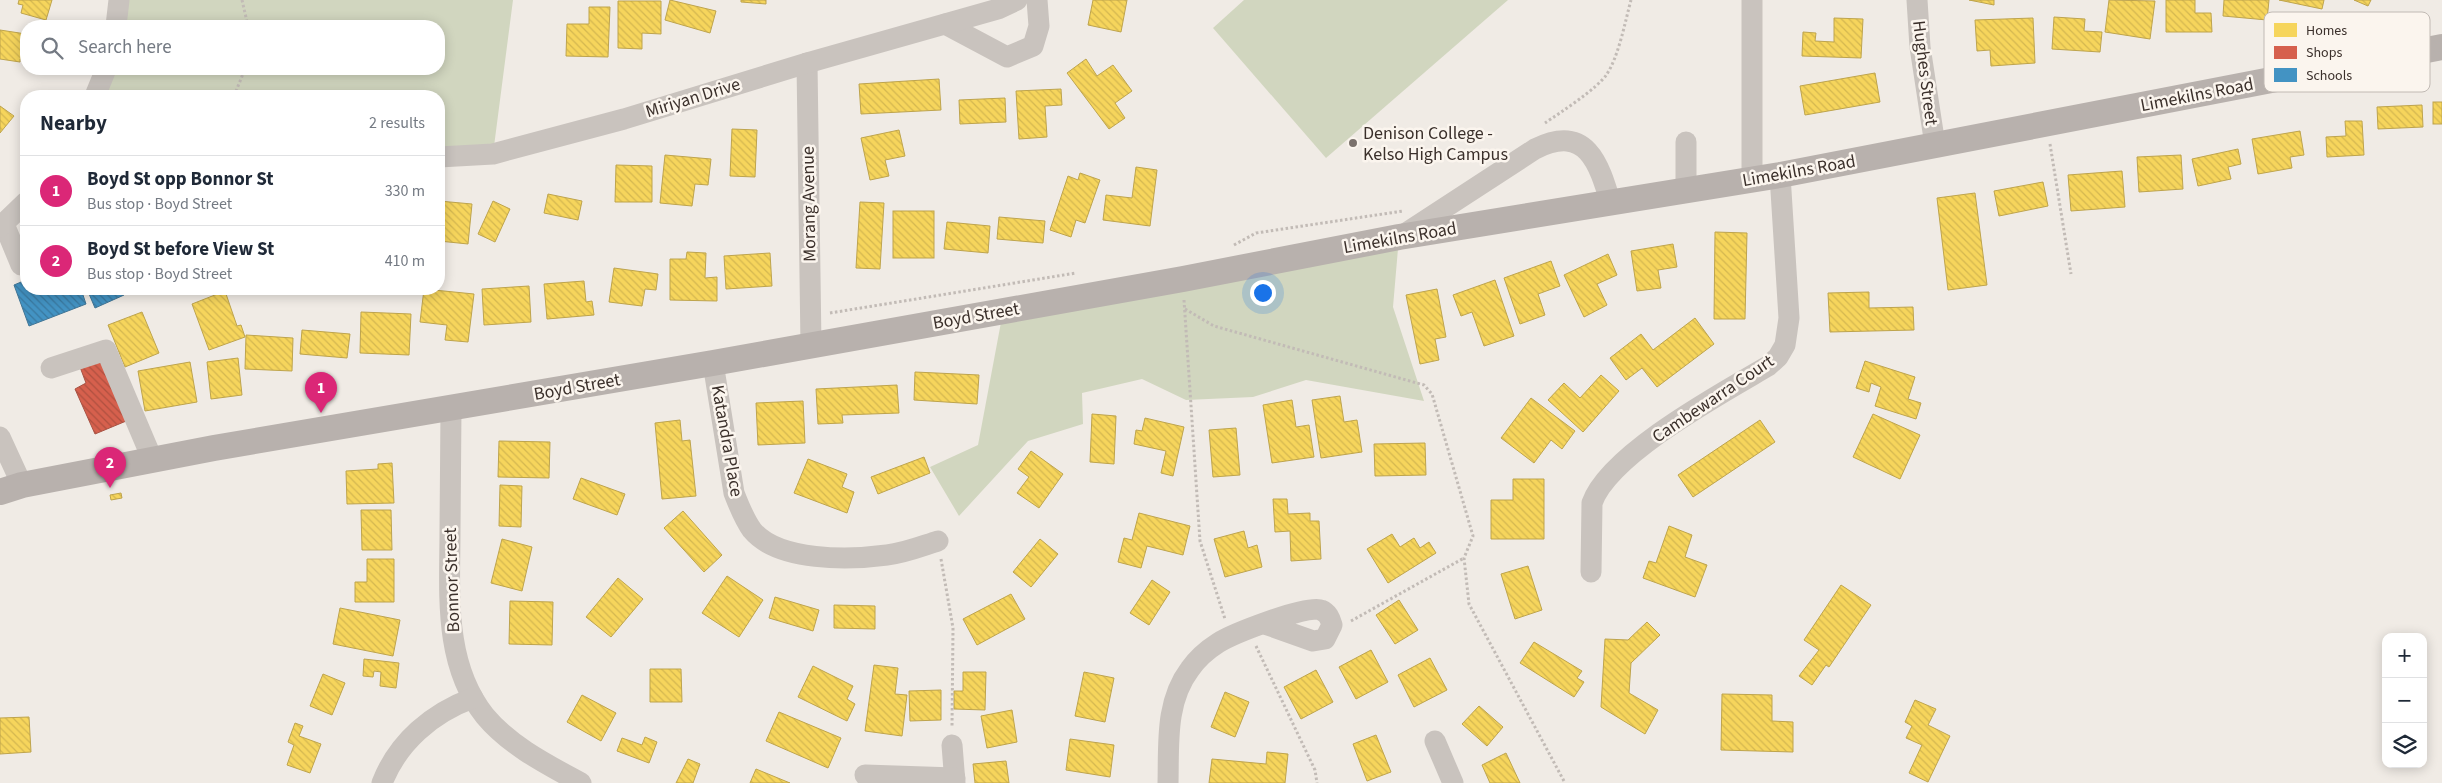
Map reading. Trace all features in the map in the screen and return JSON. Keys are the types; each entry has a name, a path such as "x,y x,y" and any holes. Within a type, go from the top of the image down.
{"main road":[{"name":"Limekilns Road","path":"1155,284 1399,238 1780,175 2264,82"},
{"name":"Boyd Street","path":"11,488 153,461 1155,284"}],"street":[{"path":"117,20 119,0"},
{"name":"Miriyan Drive","path":"445,157 493,154 624,119 807,63 998,9 1017,0"},
{"path":"945,24 1007,57 1033,46 1039,26 1037,0"},
{"path":"1752,0 1752,179"},
{"name":"Hughes Street","path":"1917,0 1920,47 1935,145"},
{"name":"Morang Avenue","path":"807,63 811,346"},
{"path":"97,90 104,75"},
{"path":"1399,238 1535,149 1556,141 1577,144 1593,156 1599,164 1611,204"},
{"path":"1686,142 1686,191"},
{"name":"Cambewarra Court","path":"1591,572 1592,503 1596,493 1608,476 1680,418 1768,366 1778,357 1785,345 1789,318 1780,175"},
{"path":"20,208 2,226 20,263"},
{"path":"51,368 106,350 153,461"},
{"name":"Katandra Place","path":"713,363 734,492 740,511 753,531 772,546 796,554 824,556 887,555 938,540"},
{"name":"Bonnor Street","path":"451,409 450,615 462,674 473,698 486,716 506,736 581,783"},
{"path":"0,437 11,488"},
{"path":"1168,783 1170,723 1173,703 1190,669 1203,655 1248,630 1314,608 1327,613 1332,625 1325,639 1314,641 1248,630"},
{"path":"382,783 398,752 415,732 455,704 473,698"},
{"path":"1435,741 1453,783"},
{"path":"865,775 955,780 952,745"}],"path":[{"path":"242,0 247,20"},
{"path":"1543,125 1574,103 1606,75 1619,44 1631,0"},
{"path":"236,90 243,75"},
{"path":"2047,124 2071,274"},
{"path":"1228,249 1256,233 1406,210"},
{"path":"810,316 1082,272"},
{"path":"1183,280 1200,541 1214,582 1248,630 1315,770 1317,783"},
{"path":"1185,309 1214,326 1424,385 1432,394 1473,536 1464,558 1469,604 1566,783"},
{"path":"938,540 953,628 952,745"},
{"path":"1332,625 1353,621 1464,558"}],"green space":[{"path":"119,0 513,0 493,154 445,157 445,90 97,90 104,75 445,75 445,20 117,20"},
{"path":"1244,0 1508,0 1326,158 1213,28"},
{"path":"1399,237 1393,307 1424,401 1306,380 1253,397 1186,400 1142,379 1082,393 1083,424 1028,441 959,516 930,467 978,445 1002,317"}],"building: Homes":[{"path":"19,0 52,0 46,20 21,13 23,5 18,4"},
{"path":"670,0 716,11 710,33 665,20"},
{"path":"741,0 766,0 766,4 741,2"},
{"path":"1093,0 1127,0 1121,32 1088,25"},
{"path":"1969,0 1994,0 1994,5"},
{"path":"2109,0 2155,1 2150,39 2105,32"},
{"path":"2166,0 2195,0 2195,13 2211,13 2212,32 2166,32"},
{"path":"2224,0 2269,0 2268,12 2264,12 2264,20 2223,16"},
{"path":"2279,0 2324,0 2322,9"},
{"path":"2354,0 2371,0 2368,6"},
{"path":"618,1 661,1 661,34 642,33 642,49 618,48"},
{"path":"589,7 610,7 608,57 566,56 567,24 589,24"},
{"path":"2054,17 2085,19 2084,31 2102,32 2100,52 2052,49"},
{"path":"1834,18 1863,19 1861,58 1802,56 1803,32 1816,33 1815,41 1834,42"},
{"path":"2033,18 2035,63 1991,66 1990,50 1977,51 1975,20"},
{"path":"0,30 20,33 20,62 0,59"},
{"path":"1086,59 1097,76 1113,65 1132,91 1115,103 1125,118 1109,129 1067,73"},
{"path":"1875,73 1880,102 1805,115 1800,86"},
{"path":"939,79 941,110 861,114 859,84"},
{"path":"1061,89 1062,105 1045,106 1047,137 1019,139 1016,91"},
{"path":"1005,98 1006,122 960,124 959,100"},
{"path":"2433,102 2442,102 2442,124 2433,124"},
{"path":"2422,105 2423,127 2378,129 2377,107"},
{"path":"0,106 14,116 0,133"},
{"path":"2345,121 2362,121 2364,155 2327,157 2326,137 2346,136"},
{"path":"732,129 757,130 755,177 730,176"},
{"path":"899,130 905,156 885,160 889,176 870,180 861,138"},
{"path":"2300,131 2304,155 2290,157 2292,168 2258,174 2252,139"},
{"path":"2238,149 2241,164 2228,167 2231,179 2198,186 2192,159"},
{"path":"665,155 711,159 708,185 695,184 692,206 660,203"},
{"path":"2181,155 2183,189 2139,192 2137,157"},
{"path":"616,165 652,166 652,202 615,202"},
{"path":"1136,167 1157,170 1150,226 1103,220 1106,195 1132,198"},
{"path":"2122,171 2125,207 2071,211 2068,175"},
{"path":"1080,173 1100,180 1085,223 1076,220 1071,237 1050,230 1068,176 1078,180"},
{"path":"2043,182 2048,206 1999,216 1994,191"},
{"path":"1975,193 1987,285 1948,290 1937,198"},
{"path":"548,194 582,201 578,220 544,213"},
{"path":"493,201 510,209 495,242 478,234"},
{"path":"445,202 472,204 468,244 445,242"},
{"path":"860,202 884,203 880,269 856,268"},
{"path":"893,211 934,211 934,258 893,258"},
{"path":"999,217 1045,221 1043,243 997,239"},
{"path":"947,222 990,226 988,253 944,249"},
{"path":"1715,232 1747,233 1745,319 1714,319"},
{"path":"1673,244 1677,267 1658,270 1661,288 1637,291 1631,251"},
{"path":"687,252 706,253 705,278 717,277 717,301 670,300 670,259 686,259"},
{"path":"770,253 772,286 726,289 724,256"},
{"path":"1608,254 1617,275 1597,284 1607,305 1584,317 1564,275"},
{"path":"1551,261 1560,286 1538,294 1545,315 1520,324 1504,278"},
{"path":"614,268 658,274 656,290 645,289 642,306 609,302"},
{"path":"1495,280 1514,336 1484,346 1472,312 1461,316 1453,295"},
{"path":"584,281 586,302 592,301 594,315 547,319 544,284"},
{"path":"529,286 531,322 484,325 482,289"},
{"path":"1437,289 1446,337 1435,339 1439,360 1420,364 1406,295"},
{"path":"445,291 474,294 468,342 445,340 447,325 420,322 423,295 445,295"},
{"path":"1869,292 1869,308 1913,307 1914,330 1830,332 1828,293"},
{"path":"215,295 226,295 237,326 241,325 245,337 209,350 192,304"},
{"path":"142,312 159,353 125,367 108,325"},
{"path":"361,312 411,314 409,355 360,353"},
{"path":"1695,318 1714,344 1657,387 1642,368 1626,380 1610,358 1641,334 1653,350"},
{"path":"302,330 350,334 347,358 300,354"},
{"path":"246,335 293,338 292,371 245,369"},
{"path":"238,358 242,395 211,399 207,362"},
{"path":"1865,361 1915,377 1908,399 1921,403 1916,419 1875,406 1881,387 1871,383 1869,392 1856,388"},
{"path":"190,362 197,402 145,411 138,371"},
{"path":"915,372 979,375 977,404 914,400"},
{"path":"1601,375 1619,391 1583,432 1548,400 1564,383 1580,398"},
{"path":"897,385 899,413 842,415 843,423 818,424 816,389"},
{"path":"1340,396 1344,422 1357,420 1362,452 1321,458 1312,400"},
{"path":"1531,398 1575,431 1562,449 1551,440 1534,463 1501,438"},
{"path":"1292,400 1296,427 1309,425 1314,457 1272,463 1263,405"},
{"path":"803,401 805,443 758,445 756,403"},
{"path":"1092,414 1116,416 1114,464 1090,462"},
{"path":"1873,414 1920,435 1900,479 1853,457"},
{"path":"1145,418 1184,427 1173,476 1161,473 1166,451 1134,444 1136,430 1142,431"},
{"path":"680,420 682,441 690,440 696,496 662,499 655,423"},
{"path":"1760,420 1775,442 1693,497 1678,475"},
{"path":"1236,428 1240,475 1213,477 1209,430"},
{"path":"499,441 550,442 549,478 498,477"},
{"path":"1425,443 1426,475 1375,476 1374,444"},
{"path":"1031,451 1063,474 1039,508 1017,493 1029,477 1018,469"},
{"path":"924,457 930,473 878,494 871,477"},
{"path":"808,459 847,474 842,487 854,492 847,513 794,493"},
{"path":"392,463 394,503 347,504 346,471 378,469 378,464"},
{"path":"581,478 625,494 617,515 573,499"},
{"path":"1513,479 1544,479 1544,539 1491,539 1491,500 1513,500"},
{"path":"500,485 522,486 521,527 499,526"},
{"path":"121,493 122,498 111,500 110,495"},
{"path":"1273,499 1287,499 1288,514 1310,513 1310,521 1319,521 1321,559 1291,561 1290,531 1275,532"},
{"path":"361,510 391,510 392,550 362,550"},
{"path":"683,511 722,555 704,572 664,528"},
{"path":"1139,513 1190,526 1183,555 1147,546 1141,568 1118,562 1124,538 1132,540"},
{"path":"1669,526 1692,535 1685,557 1707,565 1695,597 1643,578 1649,561 1656,563"},
{"path":"1244,531 1248,548 1257,545 1262,567 1225,577 1214,539"},
{"path":"1392,534 1400,547 1414,538 1420,548 1429,542 1436,553 1388,583 1367,549"},
{"path":"502,539 532,547 522,591 491,583"},
{"path":"1040,539 1058,554 1031,587 1013,572"},
{"path":"367,559 394,559 394,602 355,602 355,582 367,582"},
{"path":"1528,566 1542,610 1515,619 1501,574"},
{"path":"727,576 763,600 739,637 702,613"},
{"path":"618,578 643,599 611,637 586,617"},
{"path":"1152,580 1170,592 1149,625 1130,613"},
{"path":"1841,585 1871,605 1829,667 1826,665 1812,685 1799,676 1819,650 1804,640"},
{"path":"1011,594 1025,619 977,645 963,619"},
{"path":"775,597 819,610 813,631 769,618"},
{"path":"1399,600 1418,630 1395,644 1376,615"},
{"path":"510,601 553,602 552,645 509,644"},
{"path":"834,605 875,606 875,629 834,628"},
{"path":"340,608 400,620 393,656 333,644"},
{"path":"1647,622 1660,635 1631,663 1629,693 1658,710 1645,734 1601,707 1605,639 1628,640"},
{"path":"1534,642 1582,671 1577,678 1584,682 1574,697 1520,663"},
{"path":"1371,650 1388,682 1356,699 1339,667"},
{"path":"1430,658 1447,690 1414,707 1398,675"},
{"path":"364,659 399,663 396,688 380,686 381,672 374,671 373,677 363,676"},
{"path":"874,665 898,668 895,694 907,695 902,736 865,731"},
{"path":"813,666 853,686 847,699 855,704 847,721 798,697"},
{"path":"650,669 681,669 682,702 650,702"},
{"path":"1316,670 1333,702 1301,719 1284,687"},
{"path":"963,672 986,672 985,710 954,709 954,691 963,691"},
{"path":"1084,672 1114,678 1105,722 1075,716"},
{"path":"323,674 345,683 332,715 310,706"},
{"path":"941,690 941,720 910,721 909,691"},
{"path":"1225,692 1249,702 1235,737 1211,727"},
{"path":"1722,694 1772,695 1772,721 1793,722 1793,752 1721,750"},
{"path":"582,695 616,713 601,741 567,722"},
{"path":"1915,700 1936,709 1928,725 1950,736 1928,782 1909,773 1922,745 1906,738 1912,726 1905,722"},
{"path":"1479,706 1503,727 1487,746 1462,724"},
{"path":"1012,710 1017,742 987,748 981,716"},
{"path":"779,712 841,738 828,768 766,741"},
{"path":"29,717 31,752 0,754 0,718"},
{"path":"295,723 303,726 299,736 321,744 310,773 287,765 294,745 288,742"},
{"path":"1376,735 1391,772 1367,781 1353,744"},
{"path":"645,737 657,742 649,763 617,751 622,738 642,745"},
{"path":"1070,739 1114,745 1110,777 1066,770"},
{"path":"1267,752 1288,754 1285,783 1209,783 1212,759 1266,764"},
{"path":"1506,753 1520,783 1490,783 1482,765"},
{"path":"688,759 700,764 693,783 676,783"},
{"path":"1006,761 1009,783 975,783 973,764"},
{"path":"756,769 790,783 750,783"}],"building: Shops":[{"path":"101,358 131,419 95,434 75,389 86,383 80,367"}],"building: Schools":[{"path":"20,282 20,295 83,295 86,304 29,326 14,285"},
{"path":"90,295 124,295 95,308"}],"place":[{"name":"Denison College - Kelso High Campus","path":"1353,143"},
{"name":"Boyd St opp Bonnor St","path":"321,413"},
{"name":"Boyd St before View St","path":"110,488"}]}
